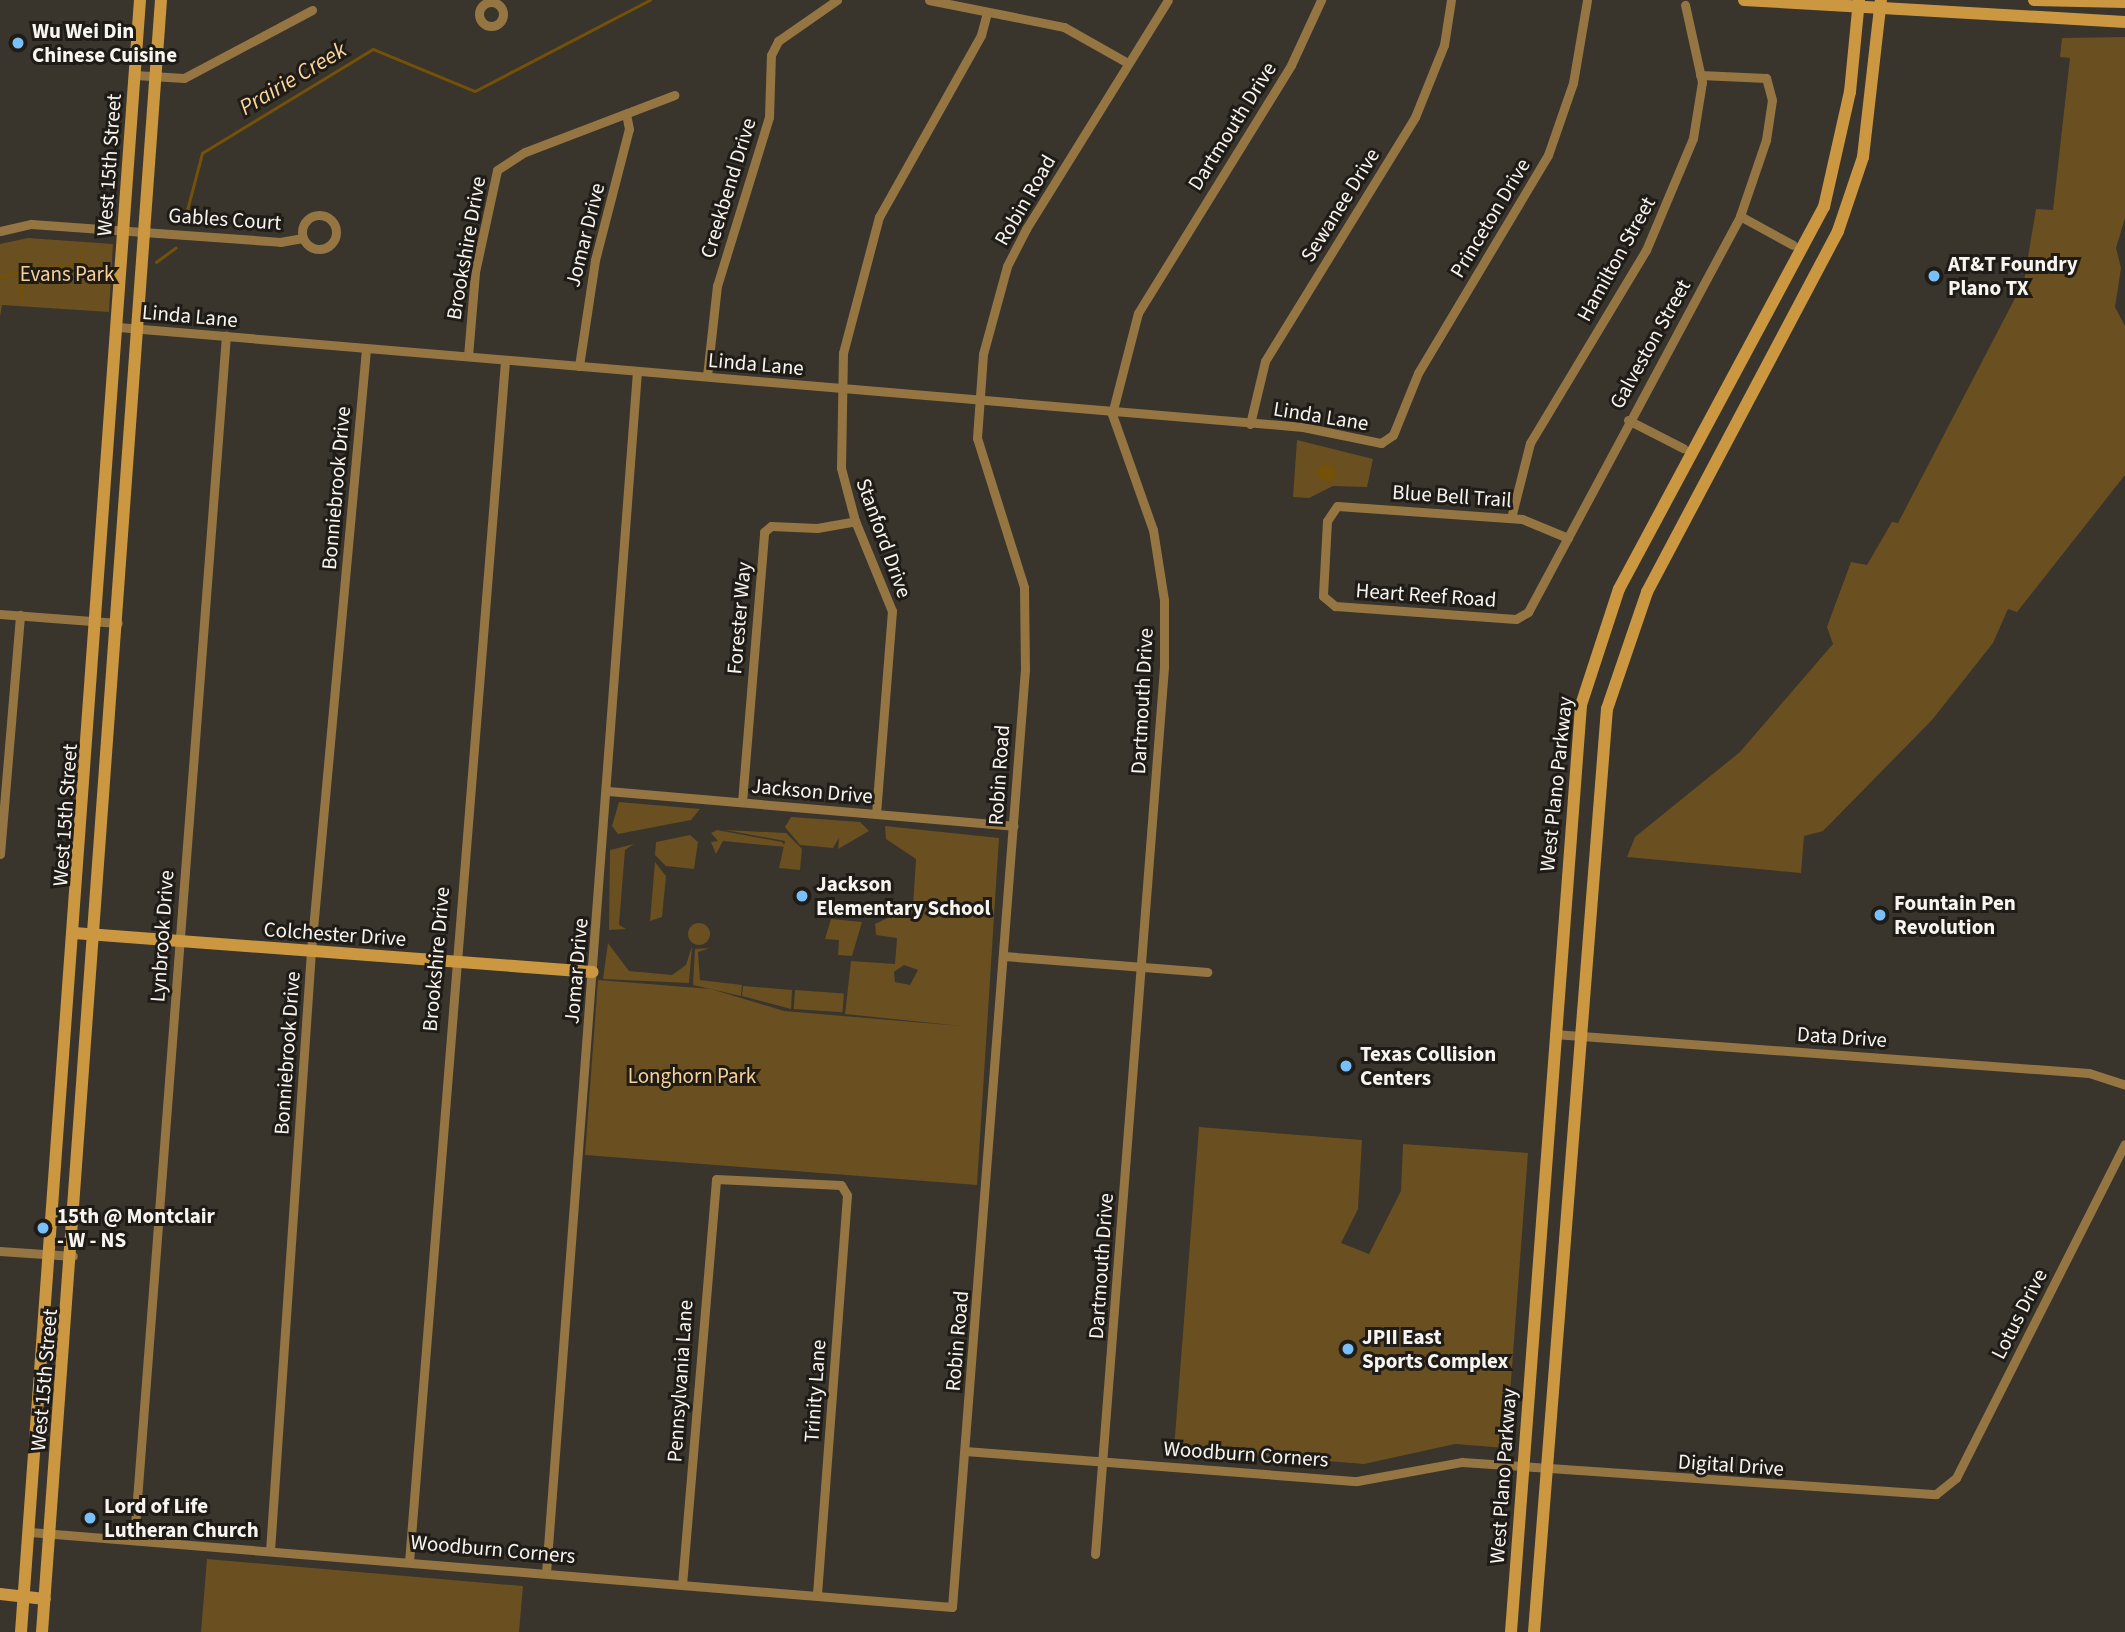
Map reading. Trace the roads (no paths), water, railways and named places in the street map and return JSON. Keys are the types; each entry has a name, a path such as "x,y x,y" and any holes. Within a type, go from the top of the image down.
{"main road":[{"name":"West 15th Street","path":"22,1632 48,1254 99,621 140,0"},
{"name":"West 15th Street","path":"42,1632 120,623 161,0"},
{"path":"1744,0 1881,5 2125,22"},
{"path":"2034,0 2125,2"},
{"name":"West Plano Parkway","path":"1511,1632 1575,748 1591,665 1619,589 1824,207 1850,92 1858,4"},
{"name":"West Plano Parkway","path":"1534,1632 1600,756 1617,668 1647,592 1838,231 1863,157 1881,5"},
{"name":"Colchester Drive","path":"74,933 593,972"},
{"path":"1538,1261 1563,1263"},
{"path":"0,1594 45,1599"}],"street":[{"name":"Creekbend Drive","path":"707,376 717,286 769,117 771,55 778,41 837,0"},
{"path":"929,0 1064,27 1128,63"},
{"name":"Robin Road","path":"952,1607 1025,670 1024,587 981,460 978,401 983,354 1007,266 1168,0"},
{"name":"Dartmouth Drive","path":"1095,1554 1141,968 1164,600 1153,530 1112,414 1138,313 1291,65 1321,0"},
{"name":"Sewanee Drive","path":"1251,424 1265,361 1415,117 1444,45 1451,0"},
{"name":"Princeton Drive","path":"1388,441 1418,373 1548,155 1573,83 1587,0"},
{"name":"Hamilton Street","path":"1511,518 1515,485 1535,433 1663,217 1693,138 1700,75 1685,5"},
{"path":"135,75 156,80 184,78 312,10"},
{"name":"Stanford Drive","path":"876,814 892,611 855,521 838,447 840,389 851,311 879,217 981,35 987,13"},
{"name":"Galveston Street","path":"1525,616 1740,216 1766,140 1773,100 1766,78 1700,75"},
{"name":"Brookshire Drive","path":"468,356 475,272 498,170 525,152 674,95"},
{"name":"Jomar Drive","path":"579,366 595,260 629,129 626,113"},
{"path":"1740,216 1793,245"},
{"name":"Gables Court","path":"0,231 31,224 145,232 303,238"},
{"name":"Linda Lane","path":"118,327 1251,424 1388,441"},
{"name":"Lynbrook Drive","path":"134,1539 226,336"},
{"name":"Bonniebrook Drive","path":"270,1551 312,951 366,349"},
{"name":"Brookshire Drive","path":"408,1562 453,961 505,361"},
{"name":"Jomar Drive","path":"546,1573 608,791 637,371"},
{"path":"1628,420 1683,448"},
{"name":"Blue Bell Trail","path":"1326,600 1332,510 1511,518 1568,538"},
{"name":"Forester Way","path":"742,802 764,532 771,526 817,528 855,521"},
{"name":"Heart Reef Road","path":"1326,600 1525,616"},
{"path":"0,614 120,623"},
{"path":"0,854 20,615"},
{"name":"Jackson Drive","path":"608,791 1013,826"},
{"path":"1004,956 1207,972"},
{"name":"Data Drive","path":"1554,1034 2089,1073 2125,1084"},
{"name":"Lotus Drive","path":"1936,1493 1956,1478 2125,1144"},
{"name":"Trinity Lane","path":"716,1180 846,1188 817,1596"},
{"name":"Pennsylvania Lane","path":"682,1585 716,1180"},
{"path":"0,1251 73,1256"},
{"name":"Woodburn Corners","path":"965,1451 1357,1481 1450,1463 1522,1467"},
{"name":"Digital Drive","path":"1522,1467 1936,1493"},
{"name":"Woodburn Corners","path":"30,1532 952,1607"}],"waterway":[{"name":"Prairie Creek","path":"185,218 202,153 373,49 475,91 650,0"},
{"path":"81,267 82,248"},
{"name":"Prairie Creek","path":"156,262 175,248"},
{"name":"Prairie Creek","path":"0,277 44,266 109,268"},
{"path":"20,271 23,303"}],"place":[{"name":"Wu Wei Din Chinese Cuisine","path":"18,43"},
{"name":"AT&T Foundry Plano TX","path":"1934,276"},
{"name":"Jackson Elementary School","path":"802,896"},
{"name":"Fountain Pen Revolution","path":"1880,915"},
{"name":"Texas Collision Centers","path":"1346,1066"},
{"name":"15th @ Montclair - W - NS","path":"43,1228"},
{"name":"JPII East Sports Complex","path":"1348,1349"},
{"name":"Lord of Life Lutheran Church","path":"90,1518"}],"park label":[{"name":"Evans Park","path":"67,274"},
{"name":"Longhorn Park","path":"692,1076"}]}
